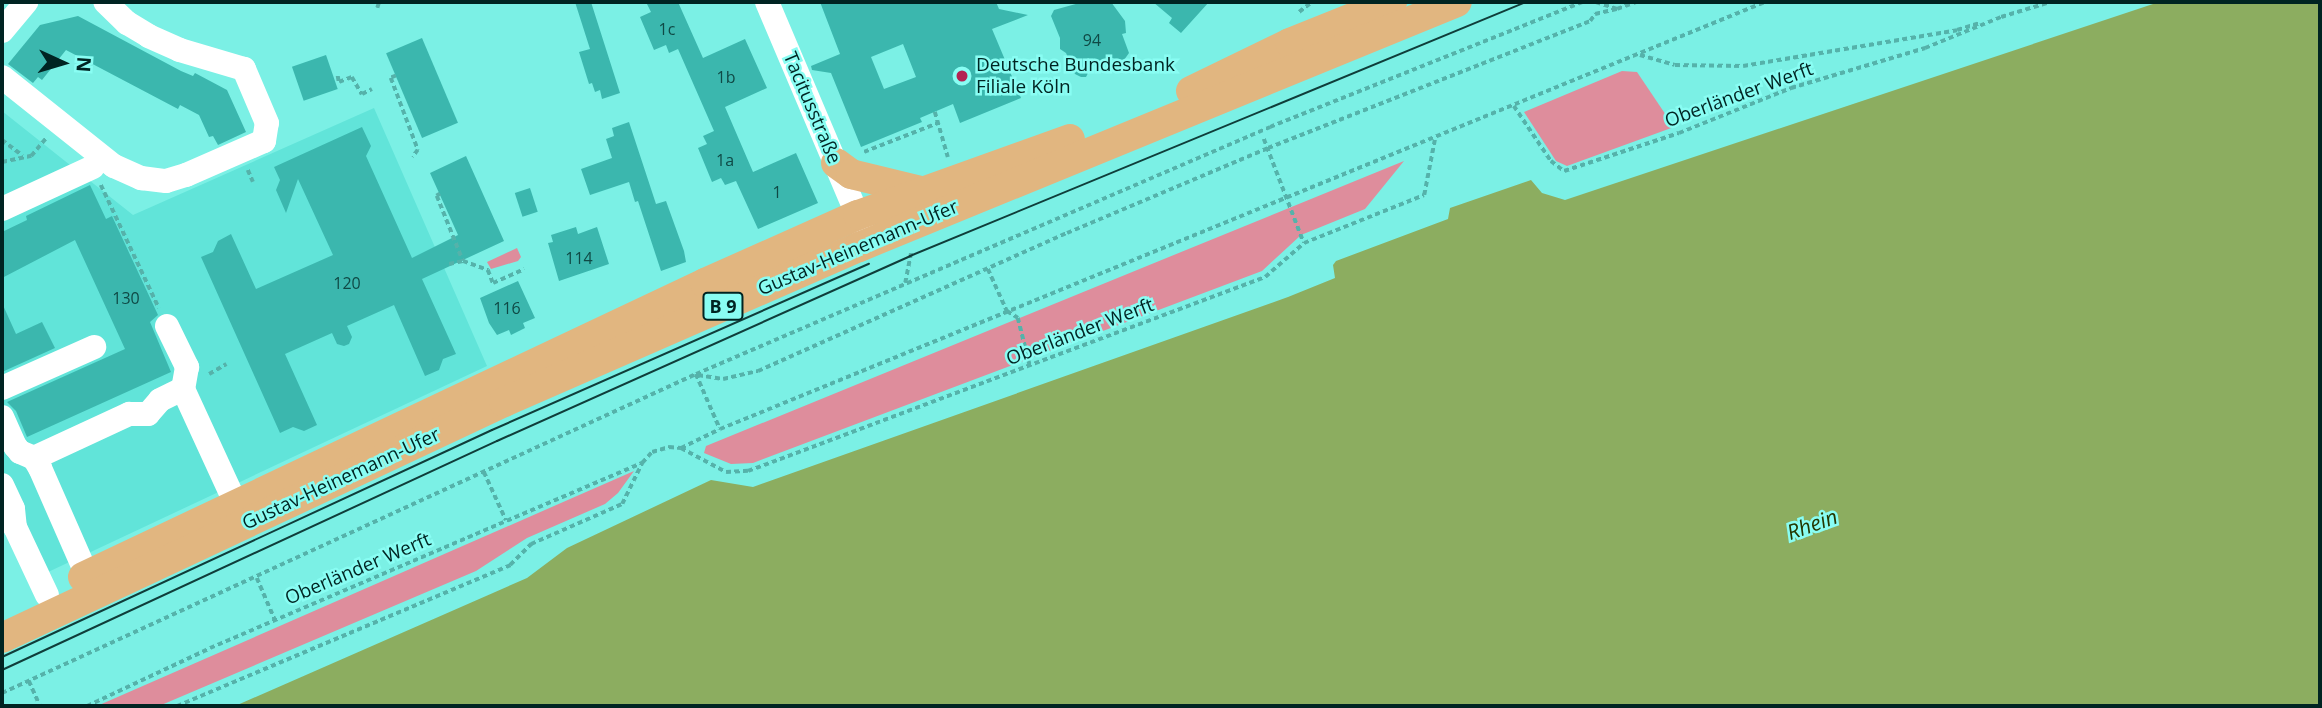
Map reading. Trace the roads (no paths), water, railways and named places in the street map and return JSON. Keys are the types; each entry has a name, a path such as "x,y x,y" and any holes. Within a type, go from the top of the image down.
{"main road":[{"name":"Gustav-Heinemann-Ufer","path":"2,616 705,283 858,215 1067,141 1192,90 1290,43 1392,2"},
{"name":"Gustav-Heinemann-Ufer","path":"2,638 504,402 870,242 1457,2"},
{"path":"836,163 851,174 921,191"}],"street":[{"path":"2,31 26,2"},
{"path":"2,77 114,166 141,178 166,181 264,141 267,123 244,69 180,50 149,36 127,23 105,2"},
{"name":"Tacitusstraße","path":"767,2 870,242"},
{"path":"2,209 96,173"},
{"path":"167,326 187,367 183,389 236,504"},
{"path":"2,388 94,347"},
{"path":"34,458 129,414 148,414 160,400 183,389"},
{"path":"2,417 20,452 34,458 88,575"},
{"path":"2,485 13,509 15,527 47,595"}],"water":[{"name":"Rhein","path":"2159,2 2320,2 2320,706 235,706 527,578 567,548 711,480 753,487 1288,297 1335,278 1333,265 1336,261 1448,219 1450,208 1531,180 1542,193 1565,200"}],"tram line":[{"path":"2,670 497,441 910,256 1526,2"},
{"path":"2,657 492,430 869,264"}],"place":[{"name":"Deutsche Bundesbank Filiale Köln","path":"962,76"}]}
